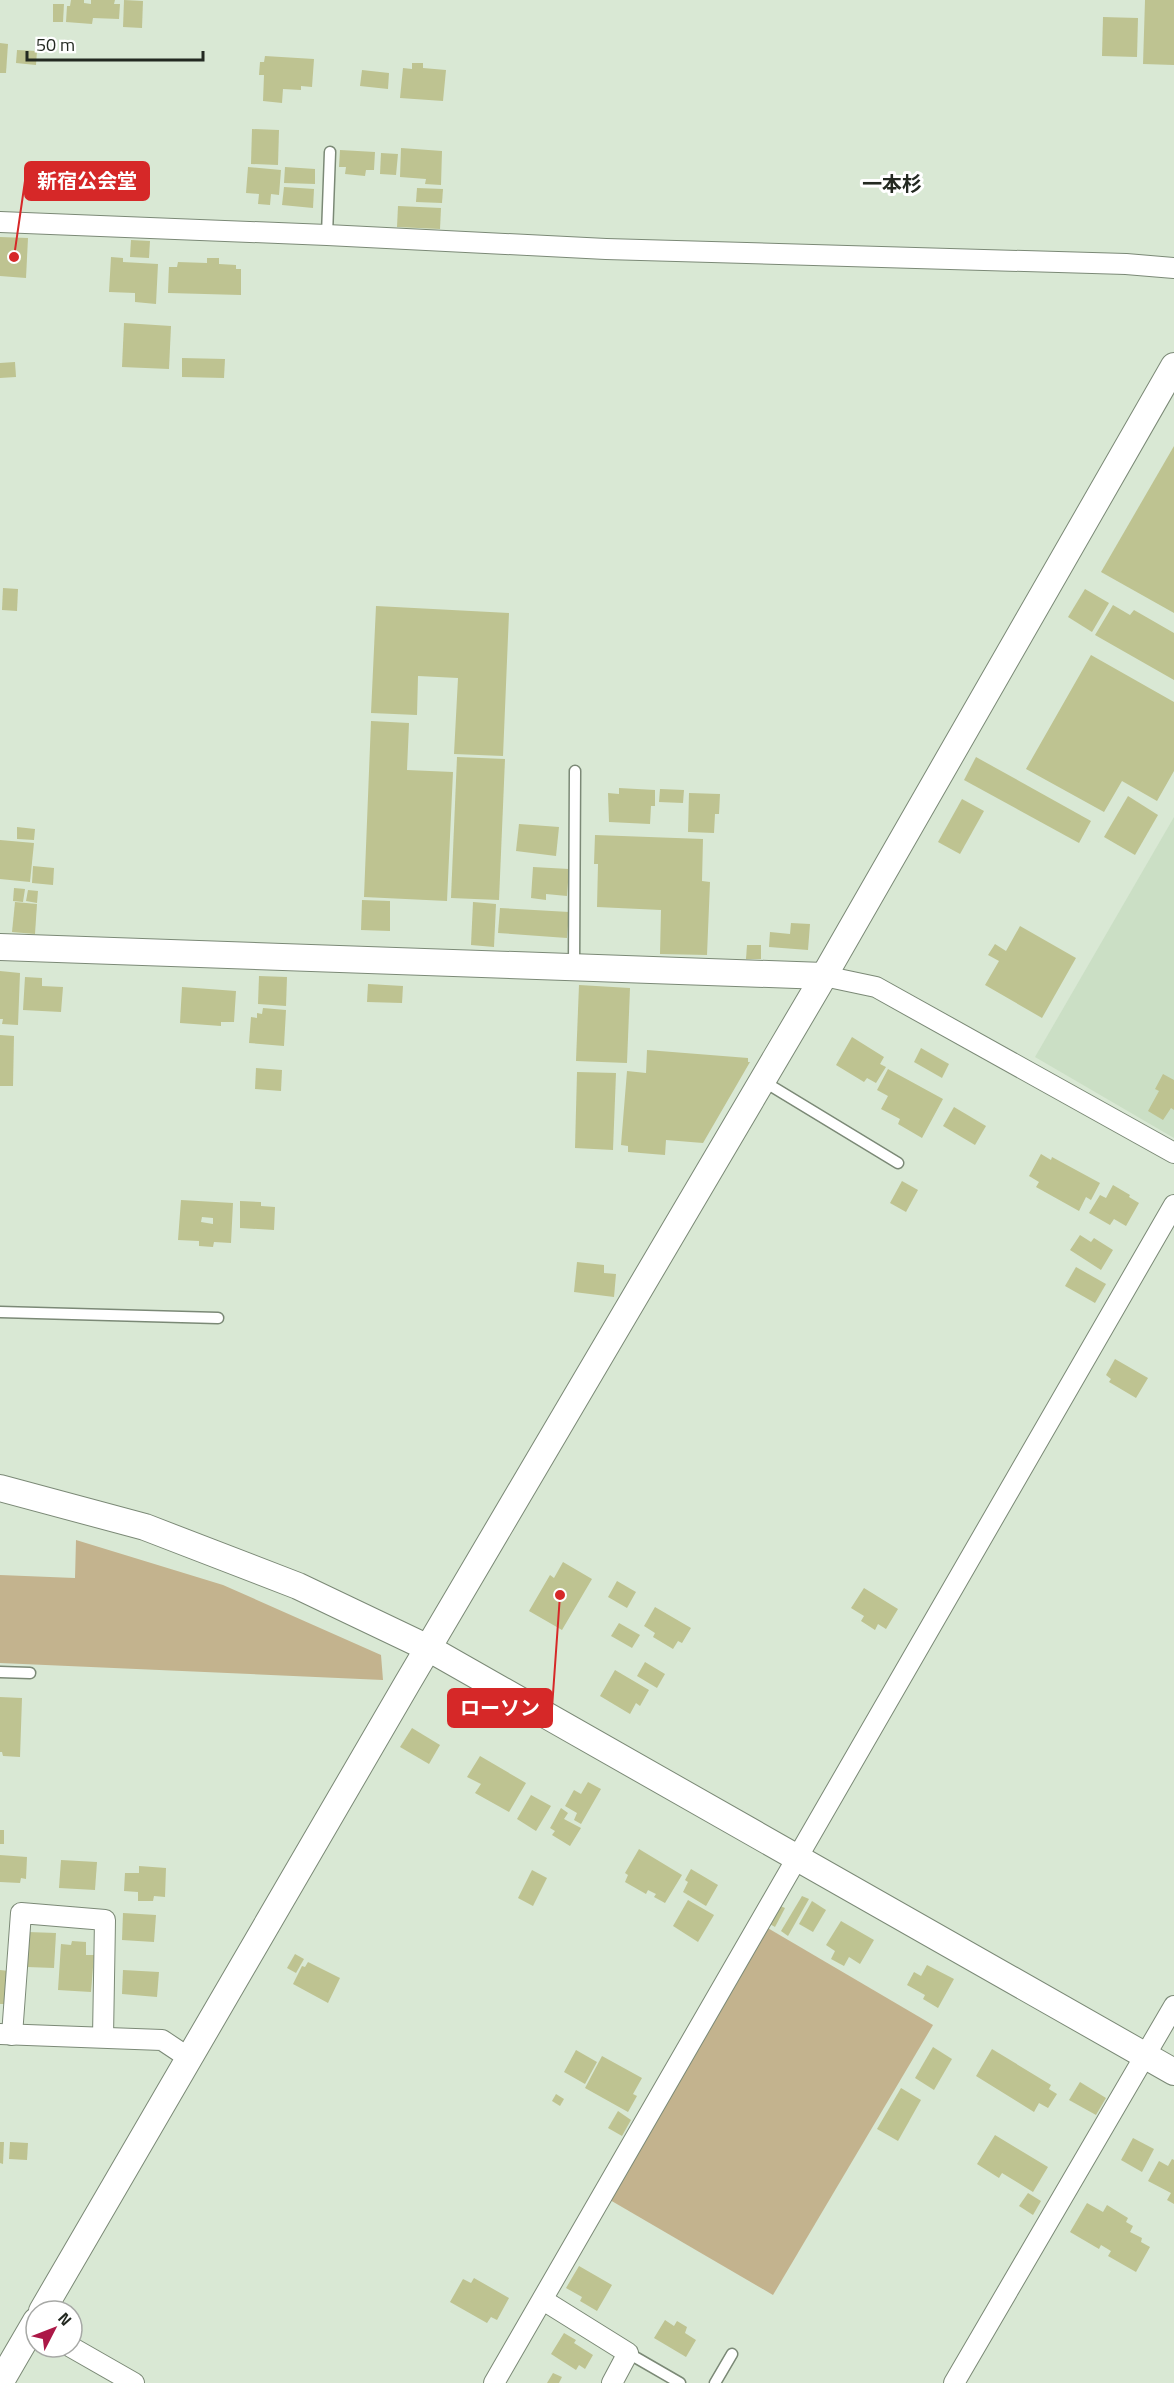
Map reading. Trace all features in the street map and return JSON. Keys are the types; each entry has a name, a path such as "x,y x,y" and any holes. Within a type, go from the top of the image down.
{"street":[{"path":"0,222 606,249 1126,264 1174,268"},
{"path":"50,2299 428,1648 763,1081 1174,366"},
{"path":"0,947 824,976 876,987 1174,1153"},
{"path":"494,2383 1174,1205"},
{"path":"0,1488 145,1527 298,1586 428,1648 1174,2072"},
{"path":"103,2037 105,1920 21,1913 6,2035 162,2040 189,2058"},
{"path":"954,2383 1174,2006"},
{"path":"543,2300 628,2353 612,2383"},
{"path":"0,2383 24,2343"},
{"path":"84,2354 134,2383"}],"lane":[{"path":"327,235 330,152"},
{"path":"574,967 575,771"},
{"path":"763,1081 897,1163"},
{"path":"0,1312 218,1318"},
{"path":"0,1672 30,1673"},
{"path":"628,2353 680,2383"},
{"path":"715,2383 732,2354"}],"shaded area":[{"path":"1174,817 1174,1138 1035,1057"},
{"path":"76,1540 223,1585 381,1655 383,1680 0,1663 0,1575 75,1578"},
{"path":"766,1927 933,2025 773,2295 610,2200"}],"building":[{"path":"71,0 84,0 84,3 91,4 91,0 115,0 114,4 120,4 119,19 93,18 92,24 66,22 67,6 70,6"},
{"path":"124,0 143,1 142,28 123,27"},
{"path":"1145,0 1174,0 1174,65 1143,64"},
{"path":"53,4 64,4 63,22 53,22"},
{"path":"1103,17 1138,18 1137,57 1102,56"},
{"path":"0,43 8,44 6,73 0,73"},
{"path":"17,50 37,51 36,65 16,63"},
{"path":"265,56 314,59 312,87 301,86 301,90 283,89 282,103 263,101 264,75 259,75 260,62 264,62"},
{"path":"412,63 423,63 423,68 446,70 443,101 400,98 403,68 412,69"},
{"path":"362,70 389,73 388,89 360,86"},
{"path":"252,129 279,130 278,165 251,164"},
{"path":"401,148 442,151 441,185 425,184 426,179 400,177"},
{"path":"340,150 375,152 374,170 366,170 365,176 345,174 346,167 339,167"},
{"path":"381,153 398,154 396,175 380,174"},
{"path":"248,167 281,170 279,195 271,194 270,205 258,204 259,194 246,193"},
{"path":"285,167 315,169 315,184 284,183"},
{"path":"284,187 314,189 313,208 282,205"},
{"path":"417,188 443,189 442,203 416,202"},
{"path":"398,206 441,208 440,229 397,227"},
{"path":"0,237 28,238 26,278 0,276"},
{"path":"131,240 150,241 149,258 130,257"},
{"path":"111,257 123,258 123,262 158,264 156,304 135,302 135,293 109,292"},
{"path":"207,258 219,258 219,264 236,265 236,269 241,269 241,295 168,293 169,267 177,267 178,262 207,263"},
{"path":"124,323 171,326 169,369 122,367"},
{"path":"182,358 225,359 224,378 182,377"},
{"path":"15,362 16,377 0,378 0,363"},
{"path":"1174,446 1174,613 1101,572"},
{"path":"3,588 18,589 17,611 2,610"},
{"path":"1085,589 1109,603 1092,632 1068,617"},
{"path":"1113,605 1130,615 1134,610 1174,633 1174,680 1095,635"},
{"path":"376,606 509,613 503,756 454,754 458,678 418,676 417,715 371,713"},
{"path":"1091,655 1174,702 1174,771 1157,801 1122,781 1104,812 1026,769"},
{"path":"371,721 409,723 407,770 453,772 447,901 364,897"},
{"path":"457,757 505,759 499,900 451,898"},
{"path":"976,757 1091,821 1079,843 964,780"},
{"path":"619,788 655,790 655,806 651,806 650,824 609,822 608,793 619,794"},
{"path":"660,789 684,790 683,803 659,802"},
{"path":"689,793 720,794 719,814 715,814 714,833 688,832"},
{"path":"1128,796 1158,815 1135,855 1104,837"},
{"path":"962,799 984,811 960,854 938,842"},
{"path":"519,824 559,827 556,856 516,851"},
{"path":"17,827 35,829 34,840 17,839"},
{"path":"595,835 703,839 702,881 710,882 707,955 660,954 661,910 597,907 598,864 594,864"},
{"path":"0,840 34,843 30,882 0,879"},
{"path":"33,866 54,868 53,885 32,883"},
{"path":"533,867 569,869 567,896 546,894 546,900 531,898"},
{"path":"14,888 25,889 23,902 13,901"},
{"path":"28,890 38,891 37,903 26,901"},
{"path":"362,900 390,901 390,931 361,930"},
{"path":"15,902 37,904 35,934 12,932"},
{"path":"473,902 496,904 494,947 471,945"},
{"path":"500,908 569,912 567,938 498,933"},
{"path":"791,923 810,924 808,950 769,947 770,932 790,934"},
{"path":"1020,926 1076,958 1042,1018 985,985 999,961 988,955 995,944 1006,951"},
{"path":"747,945 761,945 761,959 746,959"},
{"path":"0,971 20,973 18,1025 2,1024 3,1019 0,1019"},
{"path":"259,976 287,977 286,1006 258,1004"},
{"path":"25,977 42,978 42,986 63,987 61,1012 23,1010"},
{"path":"368,984 403,986 402,1003 367,1002"},
{"path":"579,985 630,988 627,1063 576,1061"},
{"path":"182,987 236,991 234,1022 221,1022 221,1026 180,1023"},
{"path":"263,1008 286,1010 284,1046 249,1043 251,1017 257,1018 257,1013 262,1014"},
{"path":"0,1035 14,1036 13,1086 0,1086"},
{"path":"852,1037 884,1057 880,1064 886,1067 876,1083 867,1078 864,1082 836,1065"},
{"path":"921,1048 949,1064 942,1078 914,1062"},
{"path":"647,1050 748,1058 750,1062 703,1143 666,1140 665,1155 628,1152 628,1146 621,1145 627,1071 646,1073"},
{"path":"256,1068 282,1070 281,1091 255,1089"},
{"path":"888,1069 943,1099 922,1138 898,1124 900,1119 881,1109 888,1096 877,1090"},
{"path":"577,1072 616,1073 613,1150 575,1148"},
{"path":"1163,1074 1174,1080 1174,1110 1171,1108 1163,1120 1148,1111 1159,1091 1155,1089"},
{"path":"954,1107 986,1126 975,1145 943,1126"},
{"path":"1041,1154 1051,1160 1052,1157 1100,1183 1091,1200 1086,1197 1079,1211 1036,1187 1039,1182 1029,1176"},
{"path":"902,1181 918,1190 906,1212 890,1203"},
{"path":"1113,1185 1139,1203 1126,1226 1114,1219 1110,1225 1089,1213 1100,1195 1106,1198"},
{"path":"181,1200 233,1203 231,1243 214,1242 213,1247 199,1246 199,1241 178,1240","holes":["202,1217 213,1218 213,1224 201,1222"]},
{"path":"240,1201 261,1202 261,1206 275,1207 274,1230 240,1228"},
{"path":"1080,1235 1091,1242 1094,1238 1113,1250 1101,1270 1070,1250"},
{"path":"577,1262 604,1265 604,1273 616,1274 614,1297 574,1292"},
{"path":"1076,1267 1106,1284 1095,1303 1065,1286"},
{"path":"1115,1359 1148,1378 1136,1398 1109,1382 1111,1379 1106,1375"},
{"path":"563,1562 592,1579 562,1630 529,1611 550,1575 554,1578"},
{"path":"617,1581 636,1592 627,1608 608,1597"},
{"path":"864,1588 898,1609 886,1629 878,1624 875,1630 861,1621 864,1616 851,1608"},
{"path":"655,1607 691,1628 682,1643 678,1641 673,1649 653,1637 655,1633 644,1626"},
{"path":"619,1623 640,1635 632,1648 611,1636"},
{"path":"645,1662 665,1674 657,1688 637,1676"},
{"path":"615,1670 649,1690 640,1706 636,1703 630,1714 600,1696"},
{"path":"0,1697 22,1698 20,1757 3,1756 0,1752"},
{"path":"412,1728 440,1745 429,1764 400,1747"},
{"path":"480,1756 526,1783 509,1812 475,1793 481,1784 467,1777"},
{"path":"588,1782 601,1789 581,1824 574,1820 577,1813 565,1806 574,1790 581,1794"},
{"path":"531,1795 551,1806 536,1831 517,1819"},
{"path":"561,1808 568,1813 564,1819 581,1828 570,1846 552,1835 555,1831 550,1828"},
{"path":"0,1830 4,1830 4,1844 0,1844"},
{"path":"639,1849 682,1875 665,1903 654,1897 656,1894 648,1890 646,1894 625,1882 628,1875 625,1873"},
{"path":"0,1855 27,1857 26,1879 21,1878 20,1883 0,1882"},
{"path":"61,1860 97,1862 95,1890 59,1888"},
{"path":"139,1866 166,1868 165,1897 154,1896 153,1901 138,1901 138,1892 124,1891 125,1873 139,1873"},
{"path":"691,1869 718,1885 706,1906 683,1892 688,1882 685,1880"},
{"path":"532,1870 547,1878 533,1906 518,1898"},
{"path":"802,1896 809,1899 788,1936 781,1931"},
{"path":"688,1900 714,1915 698,1942 673,1926"},
{"path":"812,1901 826,1910 813,1932 799,1924"},
{"path":"778,1905 785,1908 775,1927 768,1923"},
{"path":"123,1913 156,1915 154,1942 122,1940"},
{"path":"841,1921 874,1940 860,1964 849,1957 844,1966 831,1959 835,1951 826,1945"},
{"path":"28,1932 56,1933 54,1968 27,1967"},
{"path":"72,1941 86,1942 86,1955 94,1955 91,1992 58,1990 61,1944 71,1945"},
{"path":"295,1954 304,1959 296,1973 287,1968"},
{"path":"308,1962 340,1978 328,2003 293,1984 302,1966 305,1967"},
{"path":"927,1965 954,1979 938,2008 923,1999 925,1995 907,1985 914,1972 921,1976"},
{"path":"0,1970 9,1971 6,2004 0,2004"},
{"path":"123,1970 159,1972 157,1997 122,1994"},
{"path":"933,2047 952,2059 934,2090 915,2078"},
{"path":"992,2049 1051,2085 1049,2089 1057,2094 1048,2108 1039,2103 1034,2112 976,2076"},
{"path":"576,2050 597,2062 585,2084 564,2072"},
{"path":"602,2056 642,2078 633,2094 637,2096 628,2112 585,2088"},
{"path":"1080,2082 1106,2098 1096,2115 1069,2100"},
{"path":"901,2088 921,2100 898,2141 877,2129"},
{"path":"556,2094 564,2099 560,2106 552,2101"},
{"path":"618,2111 631,2120 622,2136 608,2128"},
{"path":"995,2135 1048,2167 1033,2192 1002,2173 999,2178 977,2164"},
{"path":"1133,2138 1154,2149 1142,2172 1121,2160"},
{"path":"0,2142 4,2142 3,2164 0,2163"},
{"path":"10,2142 28,2143 27,2160 9,2159"},
{"path":"1172,2159 1174,2160 1174,2204 1167,2200 1171,2193 1148,2181 1159,2161 1168,2166"},
{"path":"1028,2193 1041,2201 1033,2215 1019,2206"},
{"path":"1087,2203 1103,2212 1107,2205 1128,2218 1126,2222 1133,2226 1130,2232 1142,2238 1141,2242 1150,2247 1136,2272 1108,2256 1111,2251 1101,2245 1099,2249 1070,2232"},
{"path":"579,2266 612,2285 597,2311 580,2301 582,2297 566,2288"},
{"path":"474,2278 509,2298 497,2320 491,2317 487,2323 450,2302 463,2279 471,2283"},
{"path":"665,2320 674,2326 677,2321 687,2327 685,2333 696,2340 686,2357 654,2338"},
{"path":"564,2333 576,2340 574,2343 593,2355 585,2369 579,2365 576,2370 551,2354"},
{"path":"553,2373 562,2377 559,2383 547,2383"}],"place":[{"name":"新宿公会堂","path":"14,257"},
{"name":"ローソン","path":"560,1595"}],"district":[{"name":"一本杉","path":"892,183"}]}
